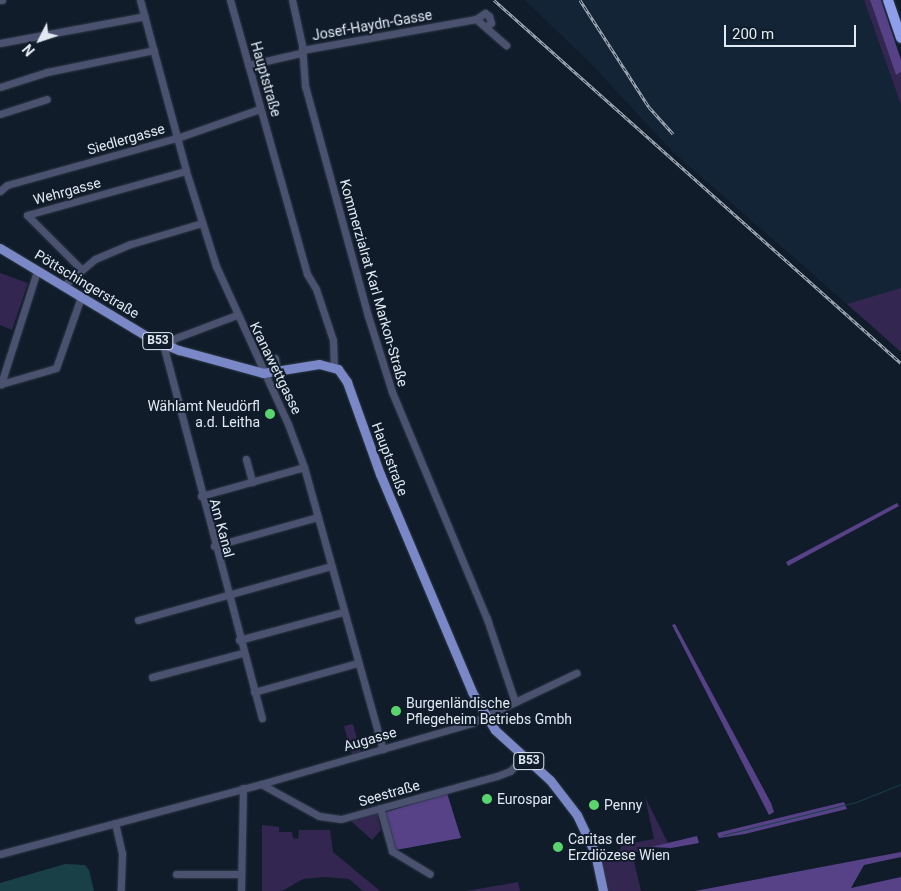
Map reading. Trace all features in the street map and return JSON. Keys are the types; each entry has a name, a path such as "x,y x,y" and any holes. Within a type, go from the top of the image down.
{"highway":[{"path":"889,0 901,24"},
{"path":"889,0 901,38"}],"main road":[{"name":"Pöttschingerstraße","path":"0,248 167,346 263,373 277,373 319,364 334,366"},
{"name":"Hauptstraße","path":"334,366 347,382 380,474 465,678 486,717 524,757 550,780 577,815 595,853 603,891"}],"street":[{"name":"Kranawettgasse","path":"140,0 202,223 237,315 288,424 304,467 383,749"},
{"name":"Hauptstraße","path":"230,0 307,274 316,289 333,340 334,366"},
{"name":"Kommerzialrat Karl Markon-Straße","path":"292,0 302,51 305,86 342,228 392,392 486,619 515,702"},
{"path":"0,43 144,16"},
{"name":"Josef-Haydn-Gasse","path":"248,65 302,51 476,19 487,26 506,45"},
{"path":"0,87 47,72 154,50"},
{"path":"0,114 47,99"},
{"name":"Siedlergasse","path":"0,191 7,185 177,138 260,109"},
{"name":"Wehrgasse","path":"80,269 27,215 186,171"},
{"path":"63,286 80,269 94,259 132,244 202,223"},
{"path":"37,271 1,384 56,368 81,297"},
{"path":"167,346 173,340 237,315"},
{"name":"Am Kanal","path":"167,346 201,496 239,640 262,718"},
{"path":"275,358 277,373"},
{"path":"246,459 252,482"},
{"path":"201,496 304,467"},
{"path":"214,546 318,518"},
{"path":"138,620 332,566"},
{"path":"239,640 344,612"},
{"path":"152,677 243,653"},
{"path":"254,692 358,663"},
{"path":"486,717 576,673"},
{"name":"Augasse","path":"0,854 261,784 486,717"},
{"name":"Seestraße","path":"261,784 319,816 332,820 497,776 510,770 524,757"},
{"path":"241,891 243,788"},
{"path":"380,808 392,851 430,874"},
{"path":"115,823 122,854 121,891"},
{"path":"176,874 241,874"}],"shaded area":[{"path":"525,0 864,0 901,105 901,288 847,304 673,152 593,66"},
{"path":"864,0 870,0 896,75 901,72 901,105"},
{"path":"870,0 881,0 901,60 901,72 896,75"},
{"path":"0,273 28,283 12,330 0,325"},
{"path":"901,288 901,352 847,304"},
{"path":"897,503 899,506 788,566 786,562"},
{"path":"675,624 771,803 774,812 769,815 672,625"},
{"path":"353,724 361,753 352,755 344,726"},
{"path":"447,793 461,838 396,850 383,813"},
{"path":"645,797 668,843 632,853 641,891 608,891 600,855 619,852 622,845 654,839"},
{"path":"844,802 847,809 745,834 719,838 717,833"},
{"path":"377,813 381,830 372,840 351,821"},
{"path":"262,825 279,827 279,832 292,832 293,838 298,839 299,830 330,830 333,852 380,891 363,891 349,879 325,877 303,879 282,891 262,891"},
{"path":"697,836 699,843 671,848 651,847"},
{"path":"901,852 901,857 864,865 851,888 901,877 901,891 695,891"},
{"path":"65,864 85,865 89,870 94,891 0,891 0,883"},
{"path":"518,882 520,891 466,891"}],"waterway":[{"path":"723,835 856,802 901,784"}],"railway":[{"path":"494,0 901,363"},
{"path":"580,0 649,107 673,134"}],"place":[{"name":"Wählamt Neudörfl a.d. Leitha","path":"270,414"},
{"name":"Burgenländische Pflegeheim Betriebs Gmbh","path":"396,711"},
{"name":"Eurospar","path":"487,799"},
{"name":"Penny","path":"594,805"},
{"name":"Caritas der Erzdiözese Wien","path":"558,847"}]}
